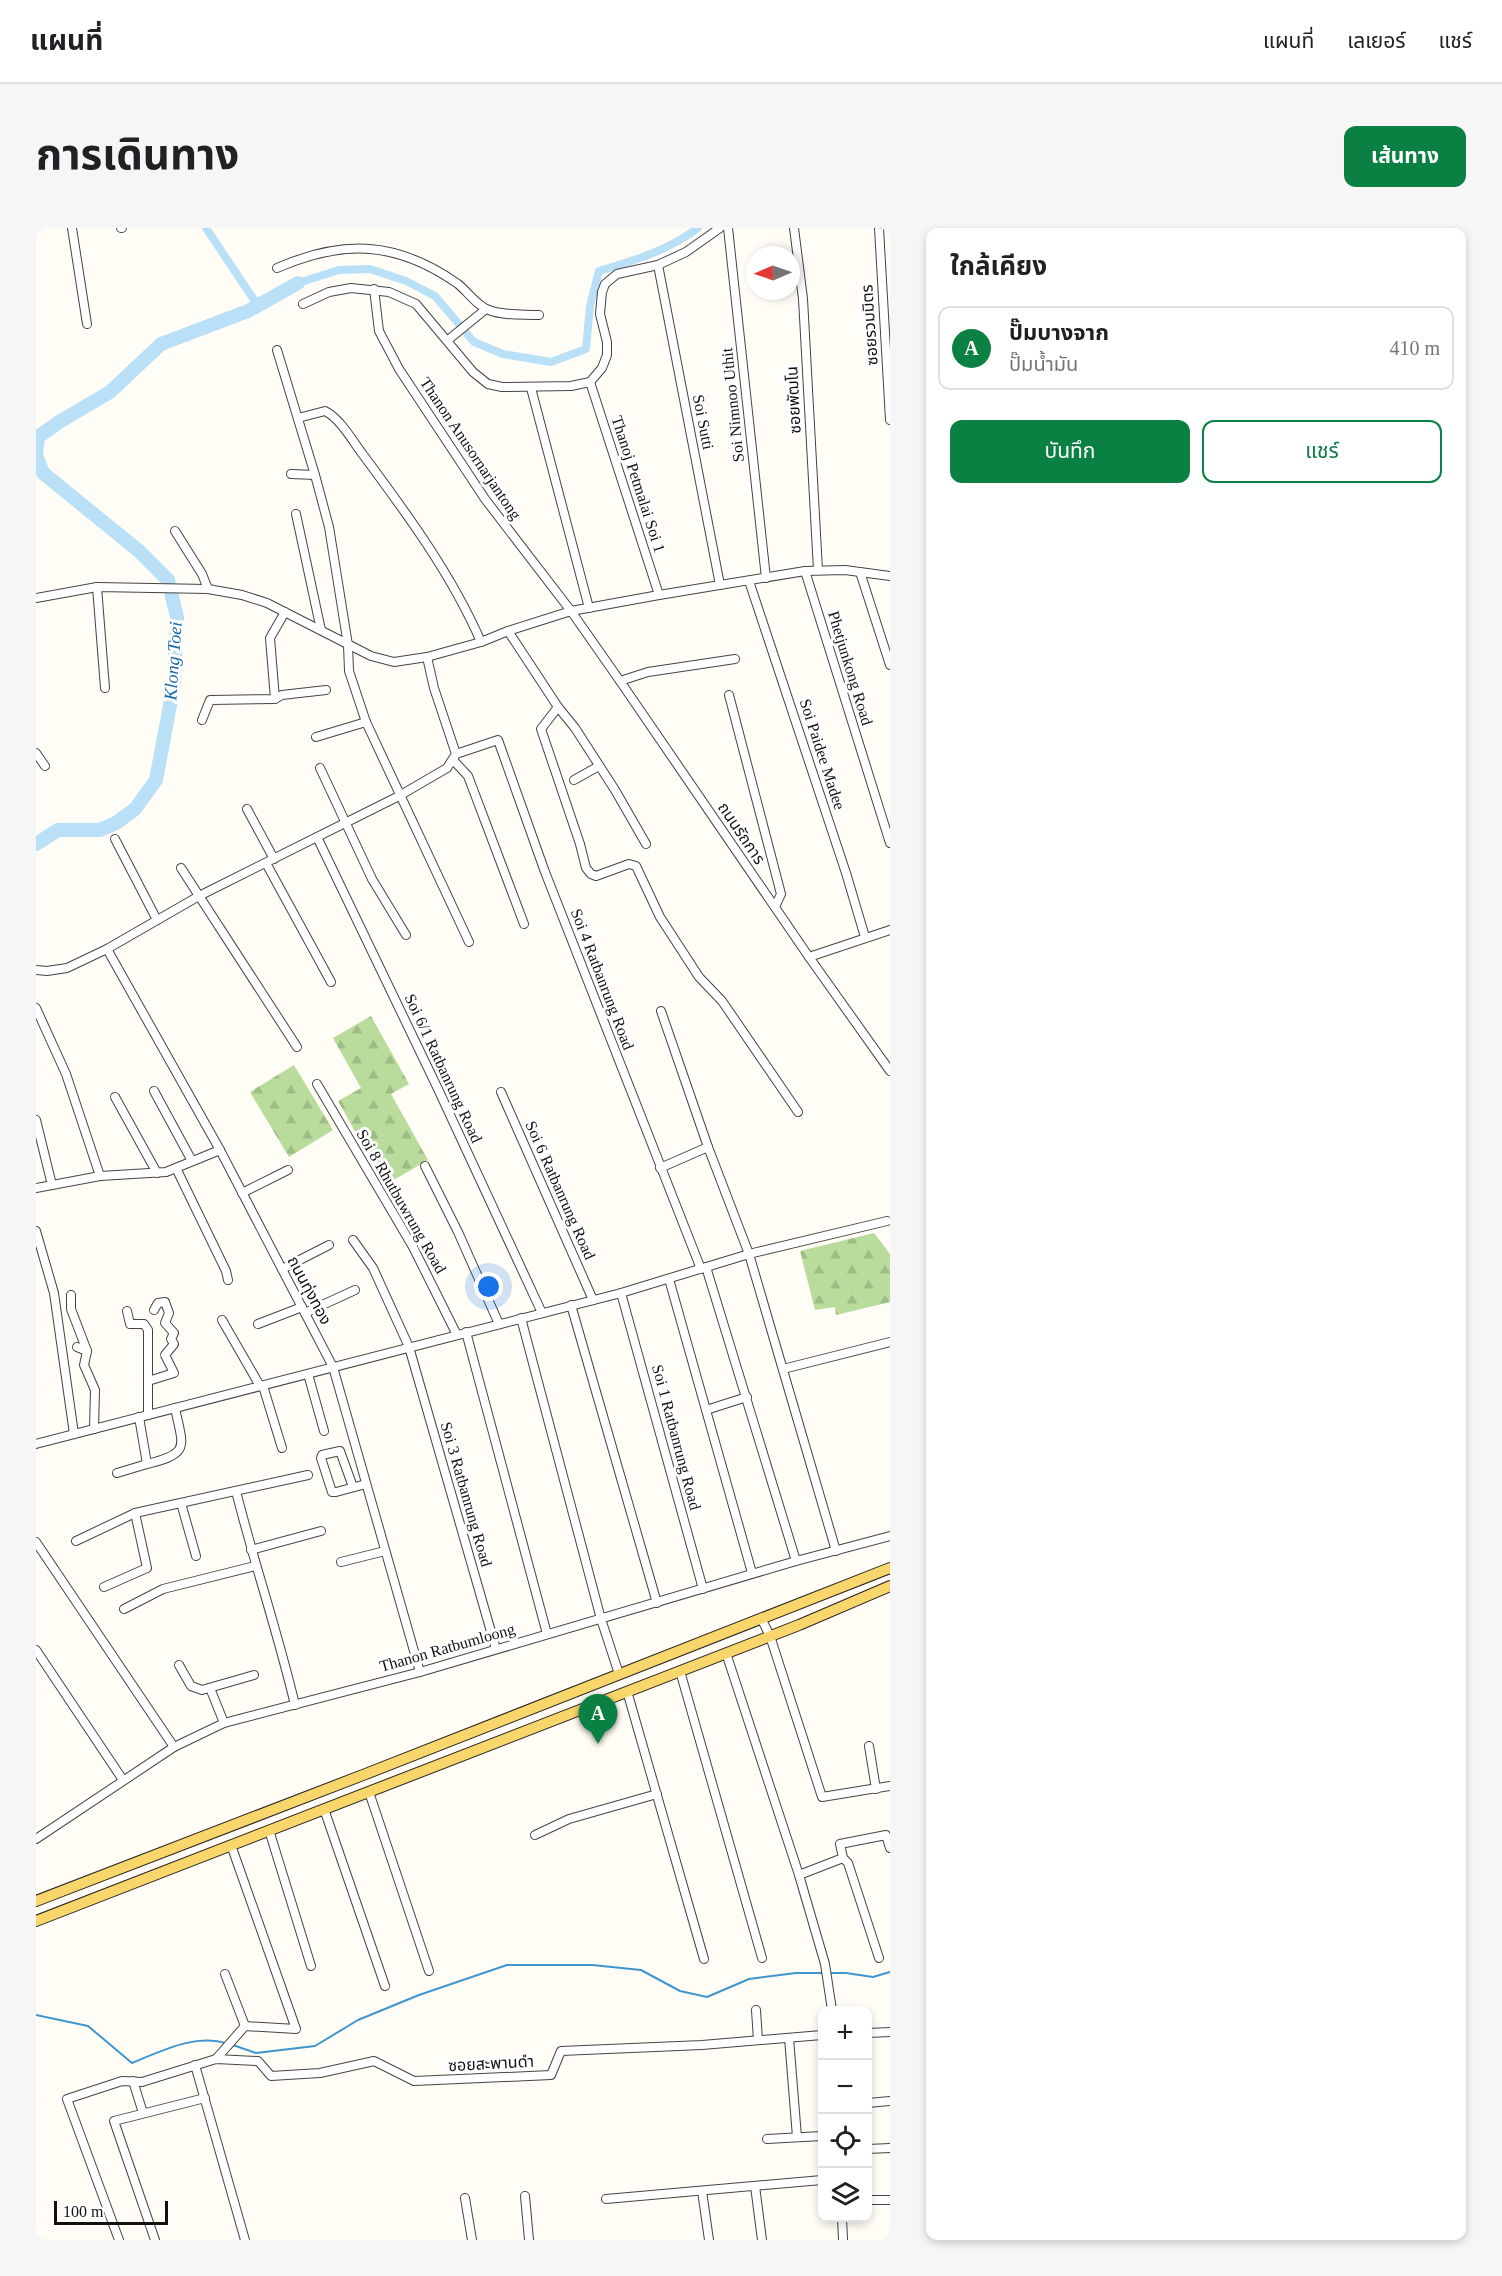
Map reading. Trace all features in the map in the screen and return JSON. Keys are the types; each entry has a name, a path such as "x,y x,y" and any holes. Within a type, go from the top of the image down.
{"main road":[{"path":"36,1901 890,1568"},
{"path":"36,1921 770,1636 890,1586"},
{"path":"363,1775 369,1792"}],"street":[{"path":"72,228 87,324"},
{"path":"303,304 329,292 351,288 389,292 416,304 450,338 473,372 488,384 531,388 571,386 591,382 602,368 608,348 600,314 605,284 617,274 658,265 686,252 720,228"},
{"name":"Soi Nimnoo Uthit","path":"728,228 766,578"},
{"name":"ซอยพัฒโน","path":"794,228 803,299 818,570"},
{"name":"ซอยรวมมิตร","path":"879,228 890,420"},
{"path":"277,268 303,256 328,250 372,247 401,256 438,273 457,284 486,309 498,313 539,315"},
{"name":"Soi Sutti","path":"658,265 720,585"},
{"name":"Thanon Anusornarjantong","path":"374,289 379,331 399,369 485,499 571,611"},
{"path":"450,338 480,317 486,309"},
{"path":"277,350 329,526 348,645 349,671 366,722 469,942"},
{"name":"Thanoj Petmalai Soi 1","path":"591,382 659,596"},
{"path":"531,388 589,608"},
{"path":"298,418 325,411 344,430 423,539 469,612 482,642"},
{"path":"291,474 315,475"},
{"path":"296,514 321,630"},
{"path":"175,531 202,574 208,590"},
{"path":"36,598 97,587 208,590 242,595 285,612 371,656 394,662 427,657 482,642 508,631 571,611 720,585 818,570 845,570 890,576"},
{"name":"Phetjunkong Road","path":"805,571 890,843"},
{"path":"860,572 890,665"},
{"name":"Soi Paidee Madee","path":"750,581 865,937"},
{"path":"97,587 105,688"},
{"name":"ถนนรัถการ","path":"571,611 890,1071"},
{"path":"275,699 270,638 285,612"},
{"path":"508,631 575,728 646,844"},
{"path":"427,657 455,757 468,776 524,924"},
{"path":"620,681 648,672 735,659"},
{"path":"202,720 210,700 275,699 282,695 326,690"},
{"path":"729,695 781,894 775,907"},
{"path":"558,706 541,729 586,868 596,876 626,864 634,864 660,917 699,977 722,1000 798,1112"},
{"path":"316,737 366,722"},
{"name":"Soi 4 Ratbanrung Road","path":"455,757 498,740 545,872 660,1168 703,1268 747,1397 796,1561"},
{"path":"36,753 45,766"},
{"path":"36,970 67,968 107,949 199,896 399,796 447,768 455,757"},
{"path":"574,780 599,766"},
{"path":"320,768 372,879 406,935"},
{"path":"247,809 270,861 331,982"},
{"name":"Soi 6/1 Ratbanrung Road","path":"317,837 542,1313"},
{"path":"114,839 157,920"},
{"path":"181,868 297,1047"},
{"path":"809,957 890,930"},
{"name":"ถนนทุ่งทอง","path":"107,949 220,1150 333,1367 420,1672"},
{"path":"36,1008 66,1074 100,1176"},
{"path":"661,1011 708,1147 749,1254 836,1551"},
{"name":"Soi 8 Rhutbuwrung Road","path":"317,1084 413,1247 457,1335"},
{"path":"154,1091 192,1161"},
{"name":"Soi 6 Ratbanrung Road","path":"501,1092 593,1300"},
{"path":"116,1097 157,1173"},
{"path":"36,1120 52,1185"},
{"path":"660,1168 708,1147"},
{"path":"36,1188 100,1176 166,1172 220,1150"},
{"path":"425,1166 458,1232 499,1324"},
{"path":"176,1168 226,1271 228,1280"},
{"path":"242,1193 288,1170"},
{"path":"36,1444 621,1293 749,1254 886,1221"},
{"path":"36,1231 54,1293 75,1434"},
{"name":"Soi 3 Ratbanrung Road","path":"353,1240 373,1268 409,1347 496,1649"},
{"path":"282,1269 329,1245"},
{"path":"669,1279 752,1574"},
{"path":"258,1324 304,1310 355,1290"},
{"name":"Soi 1 Ratbanrung Road","path":"621,1293 703,1589"},
{"path":"70,1295 71,1309 87,1351 84,1365 95,1390 94,1429"},
{"path":"148,1381 174,1373 165,1355 174,1344 171,1339 174,1333 165,1323 169,1313 165,1302 158,1303 154,1310"},
{"path":"571,1305 657,1603"},
{"path":"127,1311 130,1324 144,1324 148,1330 148,1381 143,1416 147,1464"},
{"path":"521,1318 601,1619 619,1674"},
{"path":"222,1320 261,1386 282,1448"},
{"path":"466,1332 548,1634"},
{"path":"783,1369 890,1342"},
{"path":"77,1347 87,1351"},
{"path":"308,1374 324,1431"},
{"path":"706,1410 747,1397"},
{"path":"117,1473 174,1456 179,1451 182,1444 175,1408"},
{"path":"352,1487 340,1451 322,1455 331,1491 336,1492 366,1484"},
{"path":"76,1541 135,1513 308,1475"},
{"path":"236,1491 295,1705"},
{"path":"181,1503 196,1556"},
{"path":"104,1587 147,1568 135,1513"},
{"path":"251,1550 321,1531"},
{"name":"Thanon Ratbumloong","path":"36,1839 174,1747 224,1723 420,1672 796,1561 890,1536"},
{"path":"36,1542 174,1747"},
{"path":"341,1562 385,1551"},
{"path":"124,1609 163,1589 255,1566"},
{"path":"761,1618 770,1636 822,1797 890,1786"},
{"path":"36,1650 123,1780"},
{"path":"726,1653 799,1875 825,1964 831,2006"},
{"path":"179,1665 195,1688 210,1688 254,1676"},
{"path":"680,1671 762,1958"},
{"path":"210,1688 224,1723"},
{"path":"627,1691 704,1959"},
{"path":"869,1746 876,1789"},
{"path":"369,1792 429,1971"},
{"path":"535,1835 569,1819 657,1794"},
{"path":"324,1809 385,1986"},
{"path":"269,1830 311,1966"},
{"path":"879,1958 840,1844 886,1835 890,1848"},
{"path":"231,1845 296,2029 245,2026"},
{"path":"799,1875 843,1858"},
{"path":"225,1974 245,2026"},
{"path":"756,2010 758,2040"},
{"path":"216,2059 245,2026"},
{"path":"872,2033 890,2032"},
{"name":"ซอยสะพานดำ","path":"119,2240 67,2099 122,2081 142,2082 216,2059 258,2061 271,2076 320,2073 374,2061 414,2081 550,2075 561,2051 818,2035"},
{"path":"789,2038 797,2137"},
{"path":"195,2065 245,2240"},
{"path":"133,2081 143,2114"},
{"path":"155,2240 114,2121 205,2098"},
{"path":"872,2103 890,2101"},
{"path":"767,2139 818,2136"},
{"path":"872,2149 890,2148"},
{"path":"606,2199 818,2180"},
{"path":"754,2186 762,2240"},
{"path":"702,2191 709,2240"},
{"path":"525,2196 530,2240"},
{"path":"465,2198 472,2240"},
{"path":"872,2200 890,2200"},
{"path":"842,2222 843,2240"}],"green space":[{"path":"371,1016 409,1084 391,1094 428,1160 385,1185 338,1101 361,1088 333,1038"},
{"path":"294,1065 333,1130 289,1157 250,1092"},
{"path":"874,1233 890,1254 890,1302 836,1315 835,1307 815,1310 800,1251"}],"waterway":[{"path":"206,228 258,306"},
{"path":"298,283 339,270 370,269 406,281 435,296 474,342 503,354 551,362 586,349 590,306 599,271 663,249 698,228"},
{"name":"Klong Toei","path":"36,455 38,437 110,392 161,344 248,311 298,283"},
{"name":"Klong Toei","path":"36,456 43,473 139,551 168,580 177,617 174,684 156,780 135,809 116,823 100,830 58,830 36,844"},
{"path":"233,2045 256,2053 315,2046 358,2020 419,1995 507,1965 592,1965 641,1970 680,1991 707,1997 749,1979 796,1973 822,1973"},
{"path":"828,1973 873,1977 890,1972"},
{"path":"36,2015 88,2026 132,2063 191,2042 216,2041 228,2044"}],"place":[{"name":"ปั๊มบางจาก","path":"598,1744"}]}
